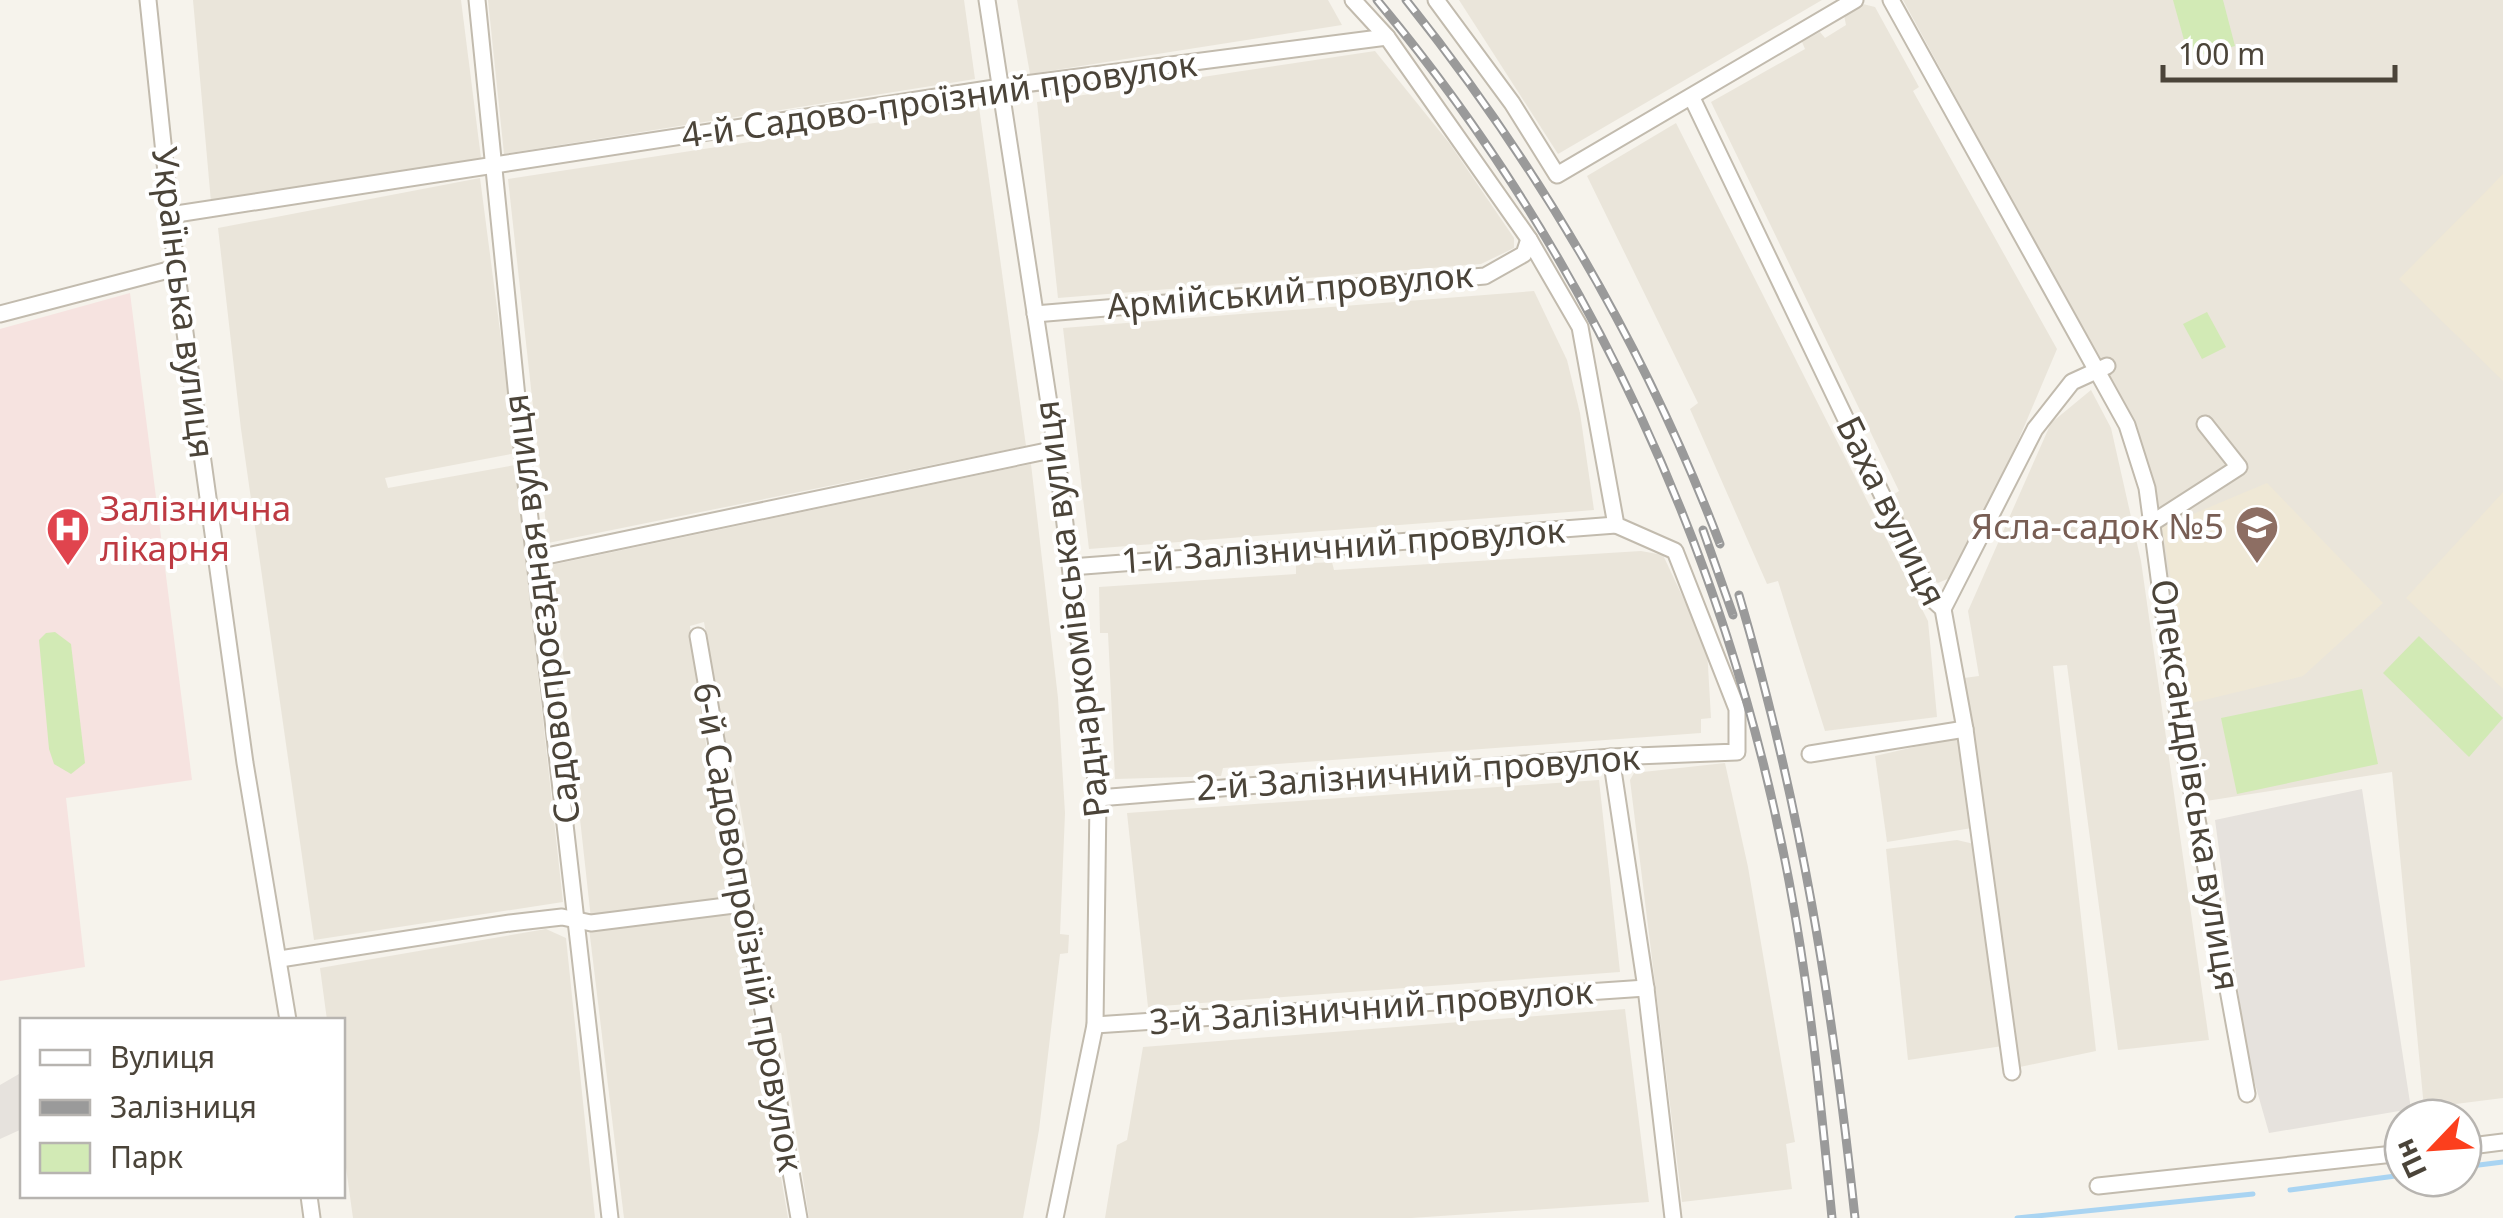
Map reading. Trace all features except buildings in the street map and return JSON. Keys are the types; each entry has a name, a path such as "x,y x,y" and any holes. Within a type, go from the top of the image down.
{"street":[{"name":"Українська вулиця","path":"148,0 176,268 245,763 288,1018"},
{"name":"Садовопроєздная вулиця","path":"477,0 492,166 610,1218"},
{"name":"Раднаркомівська вулиця","path":"987,0 1056,450 1098,798 1095,1024 1056,1218"},
{"path":"1353,0 1387,38 1530,239 1580,328 1616,525"},
{"path":"1436,0 1512,103 1557,176 1855,0"},
{"name":"Олександрівська вулиця","path":"1891,0 2049,289 2103,368 2126,425 2152,523 2175,698 2247,1094"},
{"name":"4-й Садово-проїзний провулок","path":"170,216 1002,87 1387,38"},
{"name":"Баха вулиця","path":"1692,98 1932,599 1943,608 1964,728 2012,1072"},
{"name":"Армійський провулок","path":"1035,314 1485,276 1524,254 1530,239"},
{"path":"0,314 176,268"},
{"path":"1943,608 2035,429 2072,382 2103,368"},
{"path":"2152,523 2238,467 2205,424"},
{"path":"536,558 1056,450"},
{"name":"1-й Залізничний провулок","path":"1071,567 1616,525"},
{"name":"2-й Залізничний провулок","path":"1098,798 1610,757 1737,752 1737,709 1674,551 1616,525"},
{"name":"6-й Садовопроїзній провулок","path":"698,636 799,1218"},
{"path":"1810,754 1964,728"},
{"path":"1610,757 1646,988 1673,1218"},
{"path":"280,959 510,923 562,917 579,923 742,904"},
{"name":"3-й Залізничний провулок","path":"1095,1024 1646,988"},
{"path":"2098,1186 2383,1155"}],"shaded area":[{"path":"193,0 461,0 481,158 211,202"},
{"path":"488,0 964,0 975,79 504,154"},
{"path":"1017,0 1328,0 1342,25 1030,74"},
{"path":"1459,0 1822,0 1558,154"},
{"path":"1903,0 2503,0 2503,1098 2423,1098 2392,772 2206,801 2150,479 2128,414"},
{"path":"1863,4 1875,7 1919,87 1913,91 2057,349 2001,481 1952,577 1938,583 1930,577 1891,496 1899,491 1711,102 1805,49 1802,42 1820,32 1825,38 1846,25 1844,15"},
{"path":"1375,51 1450,144 1514,238 1514,248 1481,264 1058,298 1037,102"},
{"path":"979,107 1026,446 548,543 508,179"},
{"path":"1676,123 1928,621 1937,717 1825,731 1778,581 1767,584 1690,409 1698,403 1587,176"},
{"path":"2503,174 2503,381 2399,279"},
{"path":"480,178 516,453 385,478 388,488 515,465 563,902 314,940 241,429 218,228"},
{"path":"1534,291 1567,360 1580,413 1594,510 1089,549 1063,328"},
{"path":"130,293 192,780 66,798 85,967 0,981 0,329"},
{"path":"2091,390 2111,428 2141,561 2209,1040 2118,1050 2067,665 2053,666 2096,1051 2015,1068 1964,678 1979,676 1968,611 2051,423"},
{"path":"1031,464 1058,698 1065,813 1060,934 1069,935 1068,953 1060,954 1039,1130 1023,1218 809,1218 781,1033 776,1033 743,855 748,852 733,764 729,764 704,622 690,626 727,899 591,919 573,755 576,751 551,565"},
{"name":"Ясла-садок №5","path":"2267,483 2383,603 2303,676 2192,703 2162,527"},
{"path":"2503,492 2503,689 2406,598"},
{"path":"1641,551 1663,555 1707,649 1711,718 1701,719 1701,733 1223,768 1221,776 1115,779 1108,633 1100,633 1099,587 1296,574 1296,564 1332,562 1334,570"},
{"path":"1958,737 1972,828 1887,842 1875,756"},
{"path":"1725,763 1748,867 1795,1142 1786,1144 1792,1189 1682,1202 1630,780 1634,773"},
{"path":"1599,780 1620,972 1148,1007 1127,813"},
{"path":"2362,789 2409,1098 2383,1098 2383,1114 2269,1133 2247,1056 2215,820"},
{"path":"1957,840 1974,844 2003,1046 1908,1060 1886,849"},
{"path":"735,909 788,1218 624,1218 589,928"},
{"path":"546,929 566,938 595,1218 353,1218 345,1161 345,1018 327,1018 320,968"},
{"path":"1625,1009 1649,1202 1411,1218 1105,1218 1117,1145 1127,1140 1143,1047"},
{"path":"19,1074 20,1130 0,1139 0,1085"}],"green space":[{"path":"2173,0 2223,0 2235,46 2189,58"},
{"path":"2207,312 2226,347 2202,359 2183,324"},
{"path":"55,632 71,644 85,763 71,774 54,764 49,749 39,640 46,633"},
{"path":"2419,636 2503,718 2469,757 2383,673"},
{"path":"2362,689 2378,764 2237,794 2221,718"}],"waterway":[{"path":"2483,1164 2503,1162"},
{"path":"2290,1190 2383,1178"},
{"path":"2017,1218 2253,1194"}],"railway":[{"path":"1377,0 1453,97 1522,199 1584,304 1639,414 1687,526 1729,642 1762,760 1789,881 1809,1007 1832,1218"},
{"path":"1406,0 1500,126 1584,260 1658,399 1720,544"},
{"path":"1703,530 1733,615"},
{"path":"1739,595 1780,751 1812,904 1855,1218"}],"place":[{"name":"Ясла-садок №5","path":"2257,565"},
{"name":"Залізнична лікарня","path":"68,567"}]}
